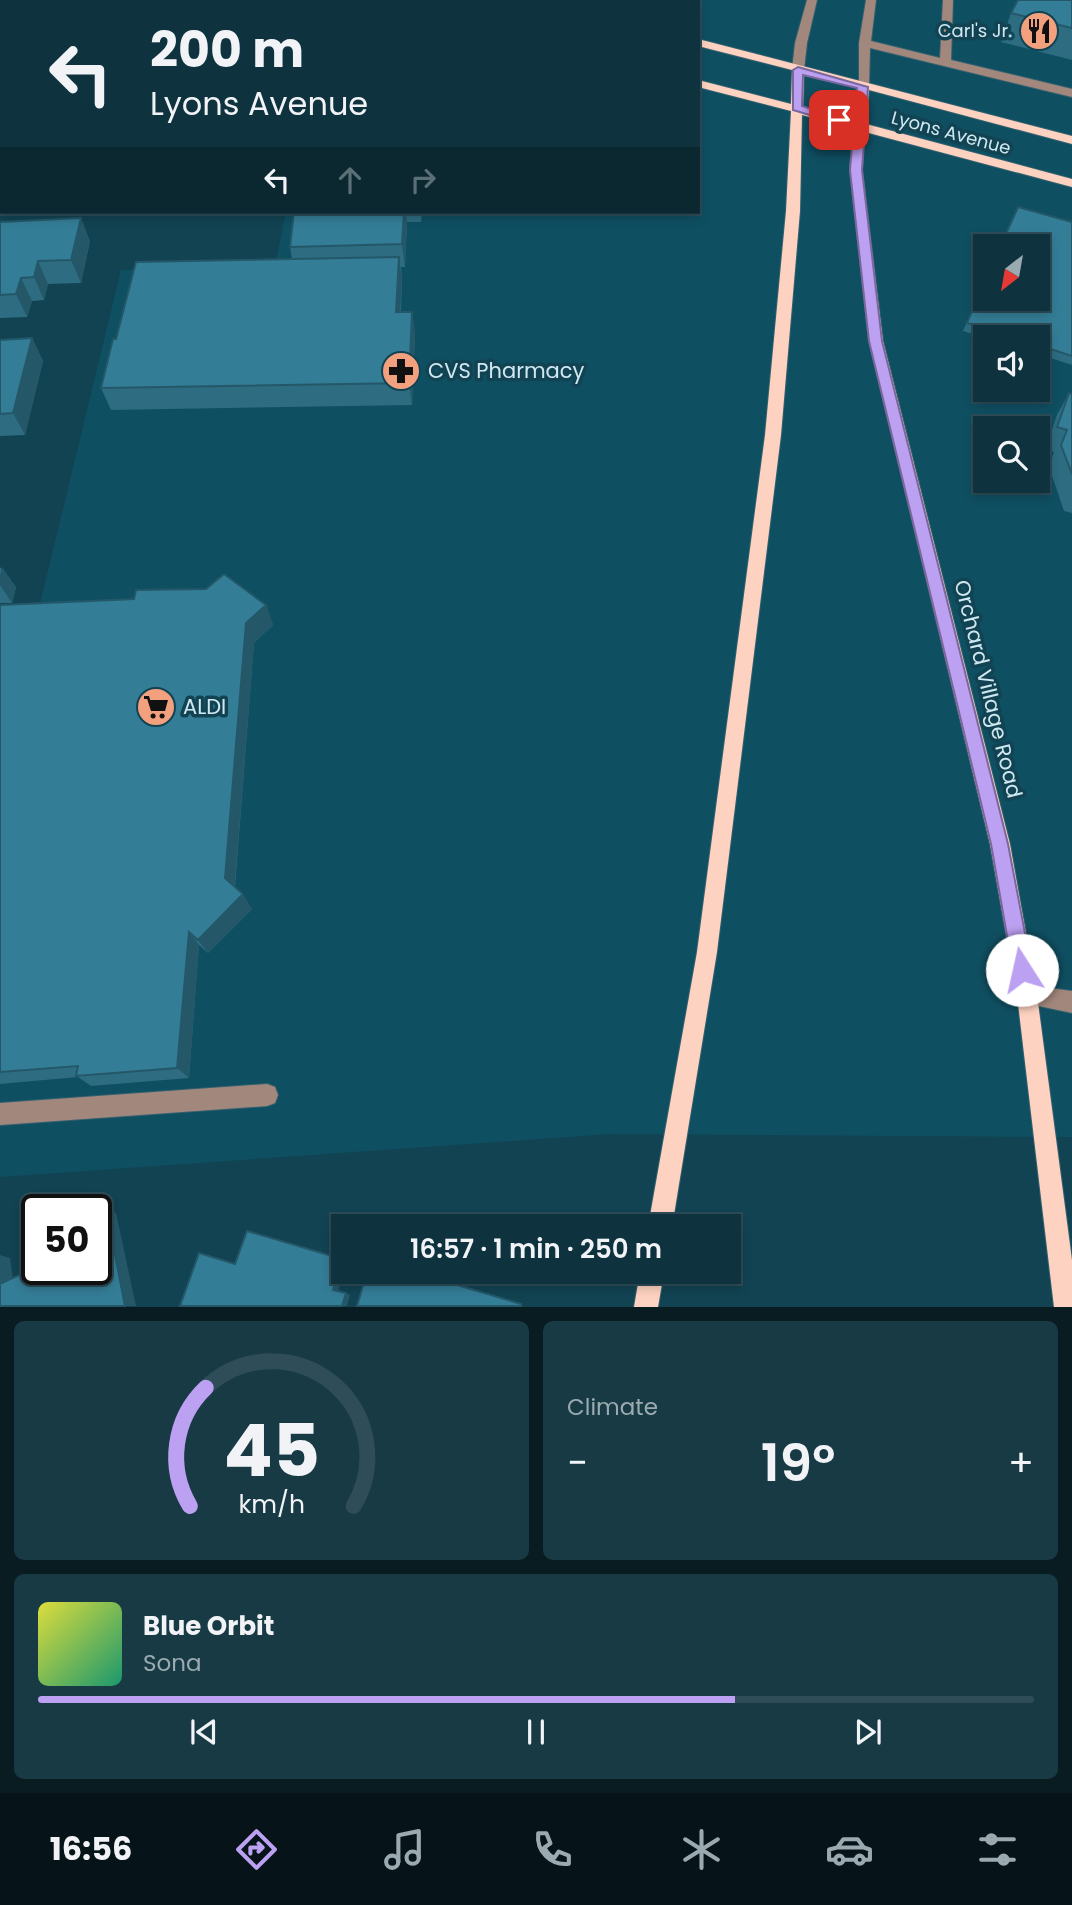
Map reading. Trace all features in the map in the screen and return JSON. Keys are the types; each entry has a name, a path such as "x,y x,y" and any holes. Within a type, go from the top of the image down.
{"main road":[{"name":"Lyons Avenue","path":"700,43 1072,140"},
{"path":"662,1214 707,951 773,435 793,211 798,70"},
{"name":"Lyons Avenue","path":"700,84 1072,183"},
{"name":"Orchard Village Road","path":"863,87 856,170 876,341 1000,844 1027,995 1066,1307"},
{"path":"646,1307 650,1284"}],"street":[{"path":"798,70 801,43 812,0"},
{"path":"863,87 864,43 871,0"},
{"path":"945,63 948,0"},
{"path":"864,43 1072,93"},
{"path":"1027,995 1072,1002"},
{"path":"0,1114 267,1095"}],"shaded area":[{"path":"700,0 1016,0 1072,13 1072,1137 610,1134 0,1177 0,615 38,612 121,270 274,271 286,214 700,214"}],"building":[{"path":"1018,0 1072,0 1072,28 1011,13"},
{"path":"1018,207 1072,222 1072,356 1050,349 1050,325 967,323 973,309 973,312 1050,312 1050,234 1006,234"},
{"path":"294,214 404,214 402,244 290,247"},
{"path":"81,218 71,260 38,261 34,277 21,278 16,294 0,295 0,222"},
{"path":"399,257 396,312 412,312 409,383 101,388 136,262"},
{"path":"32,338 13,413 0,414 0,340"},
{"path":"1069,393 1072,394 1072,474 1061,445 1067,430 1057,427"},
{"path":"224,574 266,605 246,623 225,878 243,894 198,940 189,932 177,1068 76,1076 78,1066 0,1072 0,605 134,599 136,590 206,589"},
{"path":"247,1231 331,1256 333,1290 346,1293 342,1306 180,1306 199,1253 235,1264"},
{"path":"112,1240 125,1306 0,1306 0,1284 21,1274 21,1285 112,1285"},
{"path":"363,1284 454,1284 521,1304 521,1306 357,1306"}],"place":[{"name":"Carl's Jr.","path":"1039,31"},
{"name":"CVS Pharmacy","path":"401,371"},
{"name":"ALDI","path":"156,707"}],"route":[{"path":"839,120 797,108 798,70 863,87 856,170 876,341 1000,844 1022,970"}]}
